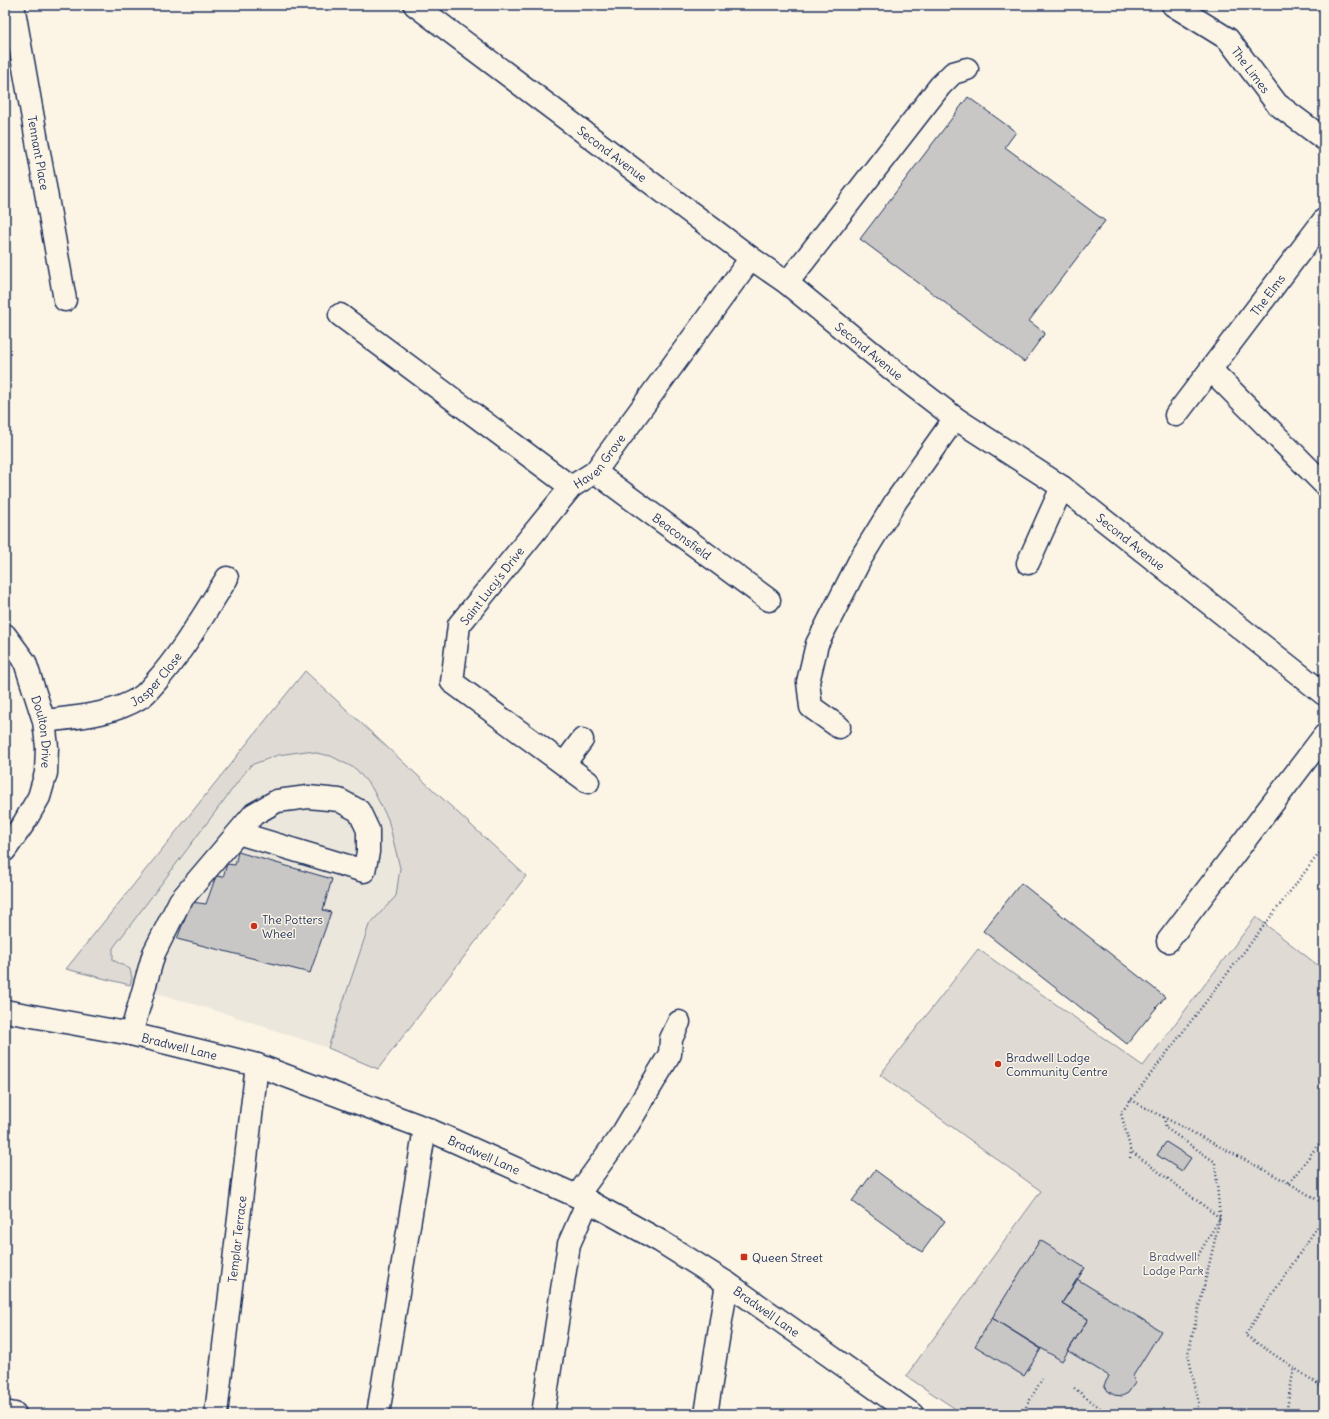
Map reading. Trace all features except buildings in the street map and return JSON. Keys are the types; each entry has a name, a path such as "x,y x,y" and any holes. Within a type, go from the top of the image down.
{"street":[{"name":"Tennant Place","path":"13,5 64,300"},
{"name":"Second Avenue","path":"415,5 751,258 787,283 955,418 1062,487 1324,694"},
{"name":"The Limes","path":"1173,5 1228,39 1277,104 1324,139"},
{"path":"787,283 940,86 953,74 967,69"},
{"name":"The Elms","path":"1176,414 1324,220"},
{"name":"Haven Grove","path":"340,315 571,487 595,472 751,258"},
{"path":"1211,370 1324,484"},
{"path":"839,727 811,707 808,682 817,644 861,558 892,508 955,418"},
{"name":"Beaconsfield","path":"595,472 769,600"},
{"name":"Saint Lucy's Drive","path":"571,487 459,625 452,682 588,782"},
{"path":"1028,563 1062,487"},
{"name":"Jasper Close","path":"44,721 115,710 142,697 162,676 227,578"},
{"name":"Doulton Drive","path":"5,635 24,662 44,721 47,747 46,773 39,797 24,823 5,850"},
{"path":"1168,941 1324,736"},
{"path":"564,764 582,740"},
{"path":"131,1034 154,952 180,901 254,814 278,800 308,797 339,800 359,811 368,830 368,852 364,871 238,833"},
{"name":"Bradwell Lane","path":"5,1011 131,1034 257,1065 425,1128 582,1199 660,1242 727,1282 887,1406 912,1414"},
{"path":"544,1414 569,1244 582,1199 670,1054 671,1039 679,1022"},
{"name":"Templar Terrace","path":"216,1414 257,1065"},
{"path":"378,1414 425,1128"},
{"path":"706,1414 727,1282"},
{"path":"5,1412 16,1414"}],"path":[{"path":"1130,1158 1131,1151 1121,1113 1324,848"},
{"path":"1131,1100 1289,1183 1324,1204"},
{"path":"1164,1117 1166,1128 1215,1162 1220,1218 1188,1354 1199,1404 1194,1414"},
{"path":"1289,1183 1324,1137"},
{"path":"1131,1151 1220,1218"},
{"path":"1324,1217 1245,1335 1324,1388"},
{"path":"1196,1259 1220,1218"},
{"path":"1286,1414 1294,1367"},
{"path":"1022,1414 1042,1379"},
{"path":"1074,1388 1108,1414"}],"shaded area":[{"path":"305,671 526,876 378,1069 328,1048 230,1015 130,985 66,969"}],"green space":[{"path":"305,671 526,876 378,1069 328,1048 369,925 396,896 400,868 388,819 372,788 356,769 331,756 306,751 278,755 251,765 113,948 113,960 130,969 132,978 130,985 66,969"},
{"name":"Bradwell Lodge Park","path":"1256,917 1324,970 1324,1414 963,1414 906,1376 1041,1191 880,1075 978,949 1143,1066"}],"place":[{"name":"The Potters Wheel","path":"254,926"},
{"name":"Bradwell Lodge Community Centre","path":"998,1064"},
{"name":"Queen Street","path":"744,1257"}]}
